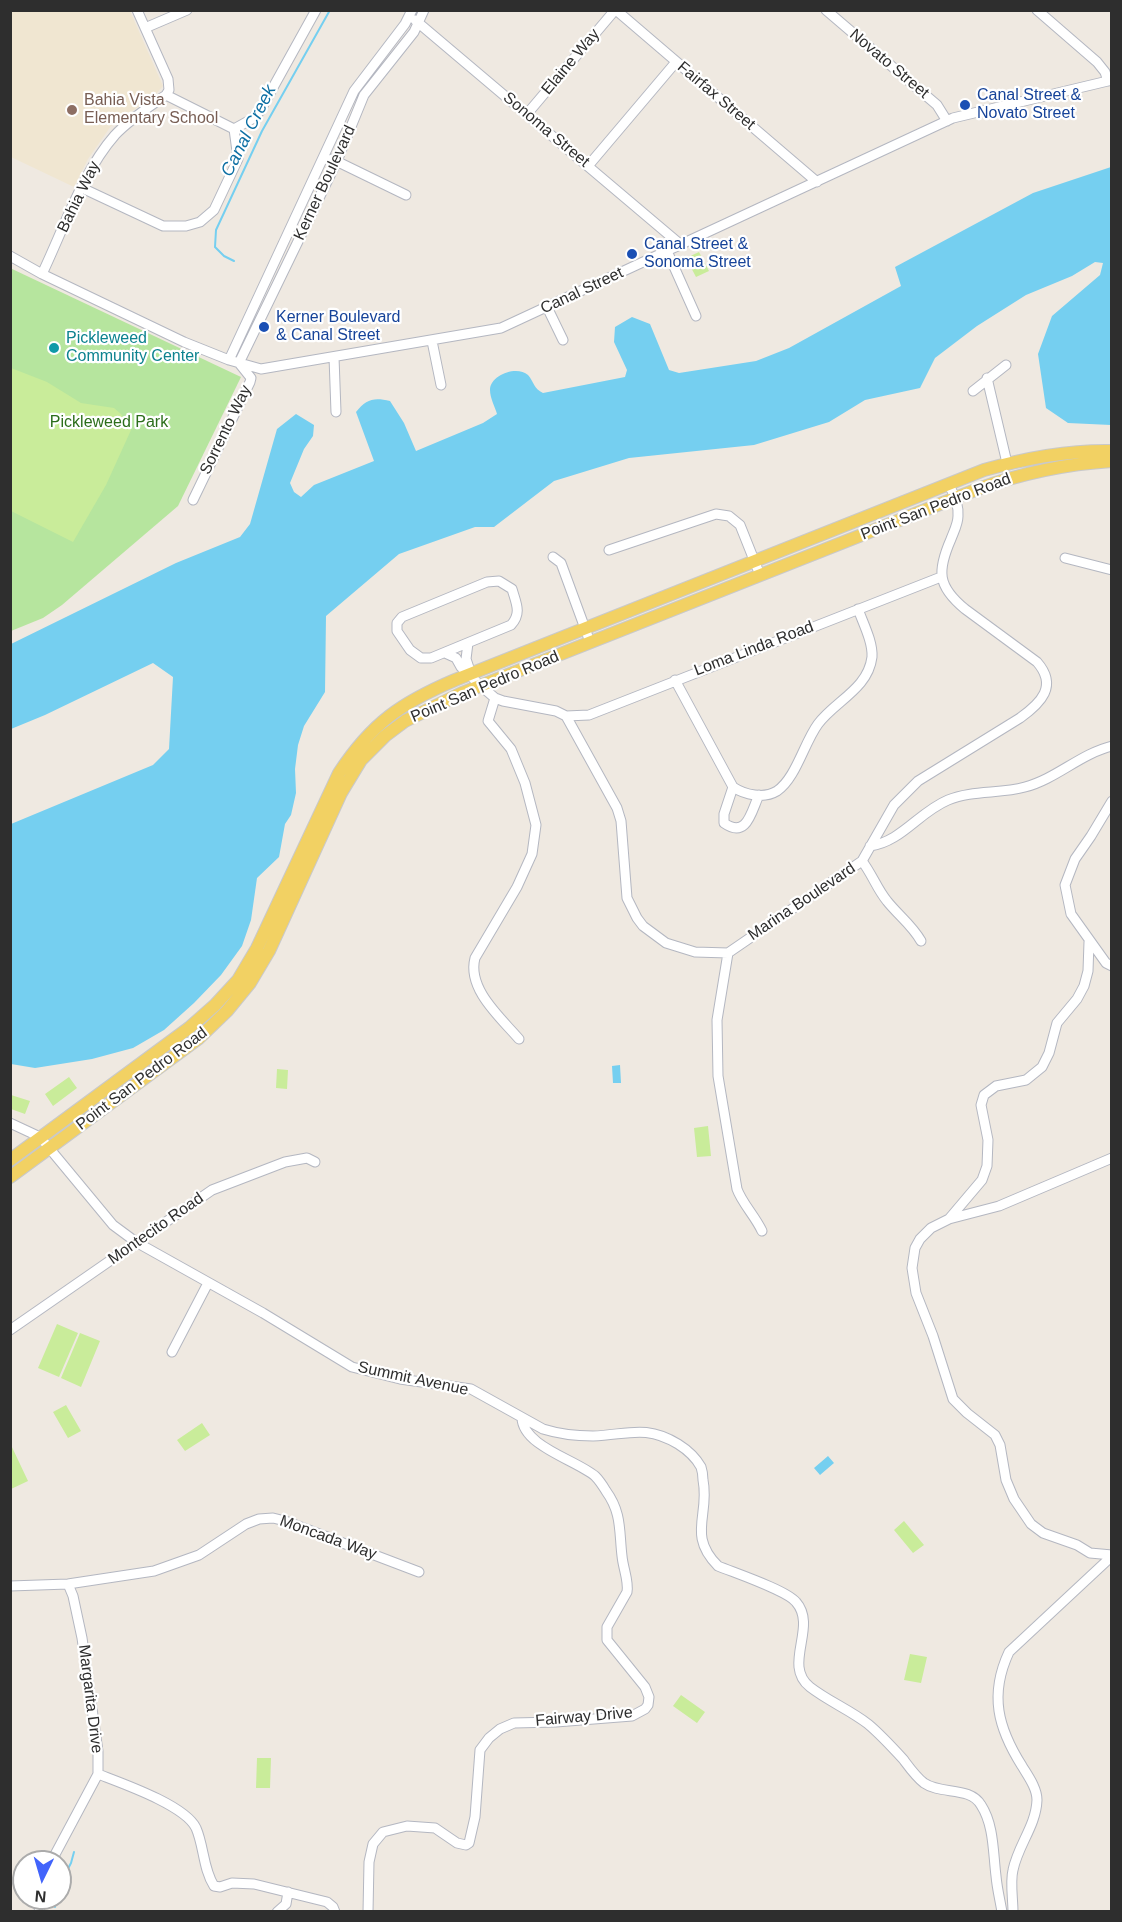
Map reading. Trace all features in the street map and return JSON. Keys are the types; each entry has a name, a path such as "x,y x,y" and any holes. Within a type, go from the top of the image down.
{"main road":[{"name":"Point San Pedro Road","path":"10,1160 189,1028 238,980 257,948 329,793 352,754 379,724 407,703 471,674 984,470 1071,452 1112,451"},
{"name":"Point San Pedro Road","path":"10,1177 199,1038 227,1011 250,983 269,951 341,793 361,760 385,735 405,721 442,702 590,642 1012,476 1073,464 1112,461"}],"street":[{"path":"137,10 168,79 169,90 166,95 234,129"},
{"path":"145,28 187,10"},
{"path":"234,129 252,119 260,111 316,10"},
{"name":"Kerner Boulevard","path":"238,363 337,161 364,95 414,32 424,10"},
{"name":"Fairfax Street","path":"615,10 817,182"},
{"name":"Elaine Way","path":"527,114 615,10"},
{"name":"Novato Street","path":"826,10 937,105 947,121"},
{"path":"1037,10 1097,62 1110,80"},
{"name":"Kerner Boulevard","path":"229,360 354,91 411,13"},
{"name":"Sonoma Street","path":"411,13 418,23 681,245"},
{"path":"588,166 676,62"},
{"name":"Canal Street","path":"10,256 42,274 184,342 257,369 334,357 501,328 947,121 1110,80"},
{"name":"Bahia Way","path":"42,274 95,162 116,134 166,95"},
{"path":"82,188 163,226 186,226 201,222 214,210 238,159 234,129"},
{"path":"325,155 406,195"},
{"path":"668,251 696,316"},
{"path":"547,307 562,340"},
{"path":"432,341 441,385"},
{"path":"334,357 336,412"},
{"name":"Sorrento Way","path":"193,500 251,378 238,363"},
{"path":"973,391 1006,365"},
{"path":"987,378 1007,464"},
{"path":"941,577 945,553 958,518 956,498 949,485"},
{"path":"609,550 716,514 729,516 740,525 760,575"},
{"path":"553,557 561,563 590,642"},
{"path":"1065,558 1112,570"},
{"name":"Loma Linda Road","path":"566,716 589,715 941,577"},
{"name":"Marina Boulevard","path":"728,953 862,861 894,805 918,782 1033,709 1042,699 1047,689 1044,670 1037,662 954,600 945,588 941,577"},
{"path":"500,581 508,585 512,589 519,609 518,618 512,625 468,643 431,658 421,658 410,650 397,631 397,623 402,617 487,582 500,581"},
{"path":"675,680 733,786 740,791 768,795 777,791 787,781 818,724 858,687 868,672 872,656 858,609"},
{"path":"468,643 466,659 471,674"},
{"path":"445,652 456,658 461,667 495,698 556,711 566,716 617,808 621,821 626,893 637,918 643,926 666,943 696,952 728,953 717,1020 718,1076 737,1189 762,1231"},
{"path":"495,698 488,721 512,749 525,783 536,825 532,854 521,879 475,958 472,970 479,991 519,1039"},
{"path":"870,846 882,845 922,815 949,800 974,794 1025,788 1084,756 1112,746"},
{"path":"733,786 724,814 724,823 733,829 745,825 759,795"},
{"path":"1112,801 1092,836 1074,860 1065,885 1071,914 1089,942 1106,963 1112,966"},
{"path":"862,861 873,875 887,901 916,932 921,941"},
{"path":"949,1219 976,1189 987,1166 988,1140 981,1105 984,1095 996,1086 1026,1080 1042,1067 1058,1023 1084,986 1088,971 1089,942"},
{"name":"Summit Avenue","path":"10,1123 40,1137 113,1225 136,1242 263,1313 352,1367 400,1379 471,1389 522,1418 555,1433 591,1436 653,1433 685,1449 701,1467 706,1492 701,1536 704,1550 718,1566 791,1597 802,1611 804,1618 798,1656 799,1670 807,1685 867,1723 894,1749 923,1783 938,1791 968,1794 980,1802 986,1814 993,1843 1002,1911"},
{"name":"Montecito Road","path":"10,1330 212,1190 285,1162 307,1158 315,1162"},
{"path":"1112,1158 999,1206 949,1219 931,1228 915,1248 912,1268 916,1293 933,1336 953,1399 995,1436 1000,1444 1006,1480 1014,1499 1031,1524 1043,1533 1077,1545 1090,1553 1112,1555"},
{"path":"172,1352 208,1283"},
{"name":"Fairway Drive","path":"368,1911 369,1862 373,1844 383,1832 407,1826 435,1828 457,1843 466,1845 469,1843 475,1817 480,1750 500,1729 514,1723 632,1716 648,1705 649,1697 645,1687 607,1640 606,1634 606,1628 628,1587 622,1557 618,1512 607,1492 594,1476 532,1437 522,1424 522,1418"},
{"name":"Moncada Way","path":"68,1584 154,1571 199,1555 246,1524 259,1519 273,1518 420,1572"},
{"path":"1013,1911 1013,1870 1033,1822 1037,1798 1034,1786 1009,1746 1001,1721 997,1701 1004,1664 1009,1652 1112,1555"},
{"path":"10,1586 68,1584"},
{"name":"Margarita Drive","path":"57,1850 98,1774 98,1750 82,1638 73,1596 68,1584"},
{"path":"98,1774 167,1804 189,1818 196,1827 214,1886 220,1887 232,1883 254,1884 327,1902 336,1911"},
{"path":"277,1911 286,1904 288,1892"}],"shaded area":[{"name":"Bahia Vista Elementary School","path":"10,11 130,11 163,86 155,95 111,126 88,159 74,187 11,157"}],"green space":[{"path":"699,252 709,271 696,277 686,258"},
{"name":"Pickleweed Park","path":"10,268 241,377 178,506 62,605 43,618 11,631"},
{"path":"11,368 47,382 81,403 114,408 121,414 131,430 106,485 73,542 11,511"},
{"path":"277,1069 288,1070 287,1089 276,1088"},
{"path":"69,1077 77,1088 53,1106 45,1094"},
{"path":"11,1095 30,1101 25,1114 11,1109"},
{"path":"708,1126 711,1156 697,1157 694,1128"},
{"path":"57,1324 78,1333 59,1377 38,1368"},
{"path":"80,1333 100,1341 81,1387 61,1378"},
{"path":"66,1405 81,1431 68,1438 53,1412"},
{"path":"202,1423 210,1435 185,1451 177,1440"},
{"path":"11,1445 28,1481 10,1489"},
{"path":"904,1521 924,1545 913,1553 894,1530"},
{"path":"910,1654 927,1657 921,1683 904,1680"},
{"path":"681,1695 705,1712 697,1723 673,1706"},
{"path":"257,1758 271,1758 270,1788 256,1788"}],"water":[{"path":"1111,167 1111,425 1068,423 1046,408 1038,354 1052,316 1100,275 1103,263 1095,262 1072,276 1026,295 977,326 935,358 920,388 865,400 829,422 754,445 629,458 554,481 494,527 475,527 399,554 326,616 325,692 304,726 298,745 295,769 296,793 291,815 285,824 279,857 257,878 251,920 242,946 221,975 164,1030 133,1048 92,1059 35,1068 11,1064 11,824 153,765 169,749 173,677 153,663 11,729 11,644 176,563 240,537 250,524 277,429 296,414 314,425 313,436 304,449 290,483 294,492 301,497 314,485 374,461 356,412 363,404 371,400 390,401 404,423 416,451 483,423 497,414 490,390 494,380 505,373 523,372 543,393 625,377 627,370 614,342 615,327 632,317 650,324 669,370 679,373 756,361 789,348 901,286 895,267 1033,193"},
{"path":"620,1065 621,1083 613,1083 612,1066"},
{"path":"828,1456 834,1463 820,1475 814,1468"}],"waterway":[{"name":"Canal Creek","path":"234,261 224,256 215,247 216,230 262,131 330,10"},
{"path":"72,1859 74,1852"}],"place":[{"name":"Canal Street & Novato Street","path":"965,105"},
{"name":"Bahia Vista Elementary School","path":"72,110"},
{"name":"Canal Street & Sonoma Street","path":"632,254"},
{"name":"Kerner Boulevard & Canal Street","path":"264,327"},
{"name":"Pickleweed Community Center","path":"54,348"}]}
